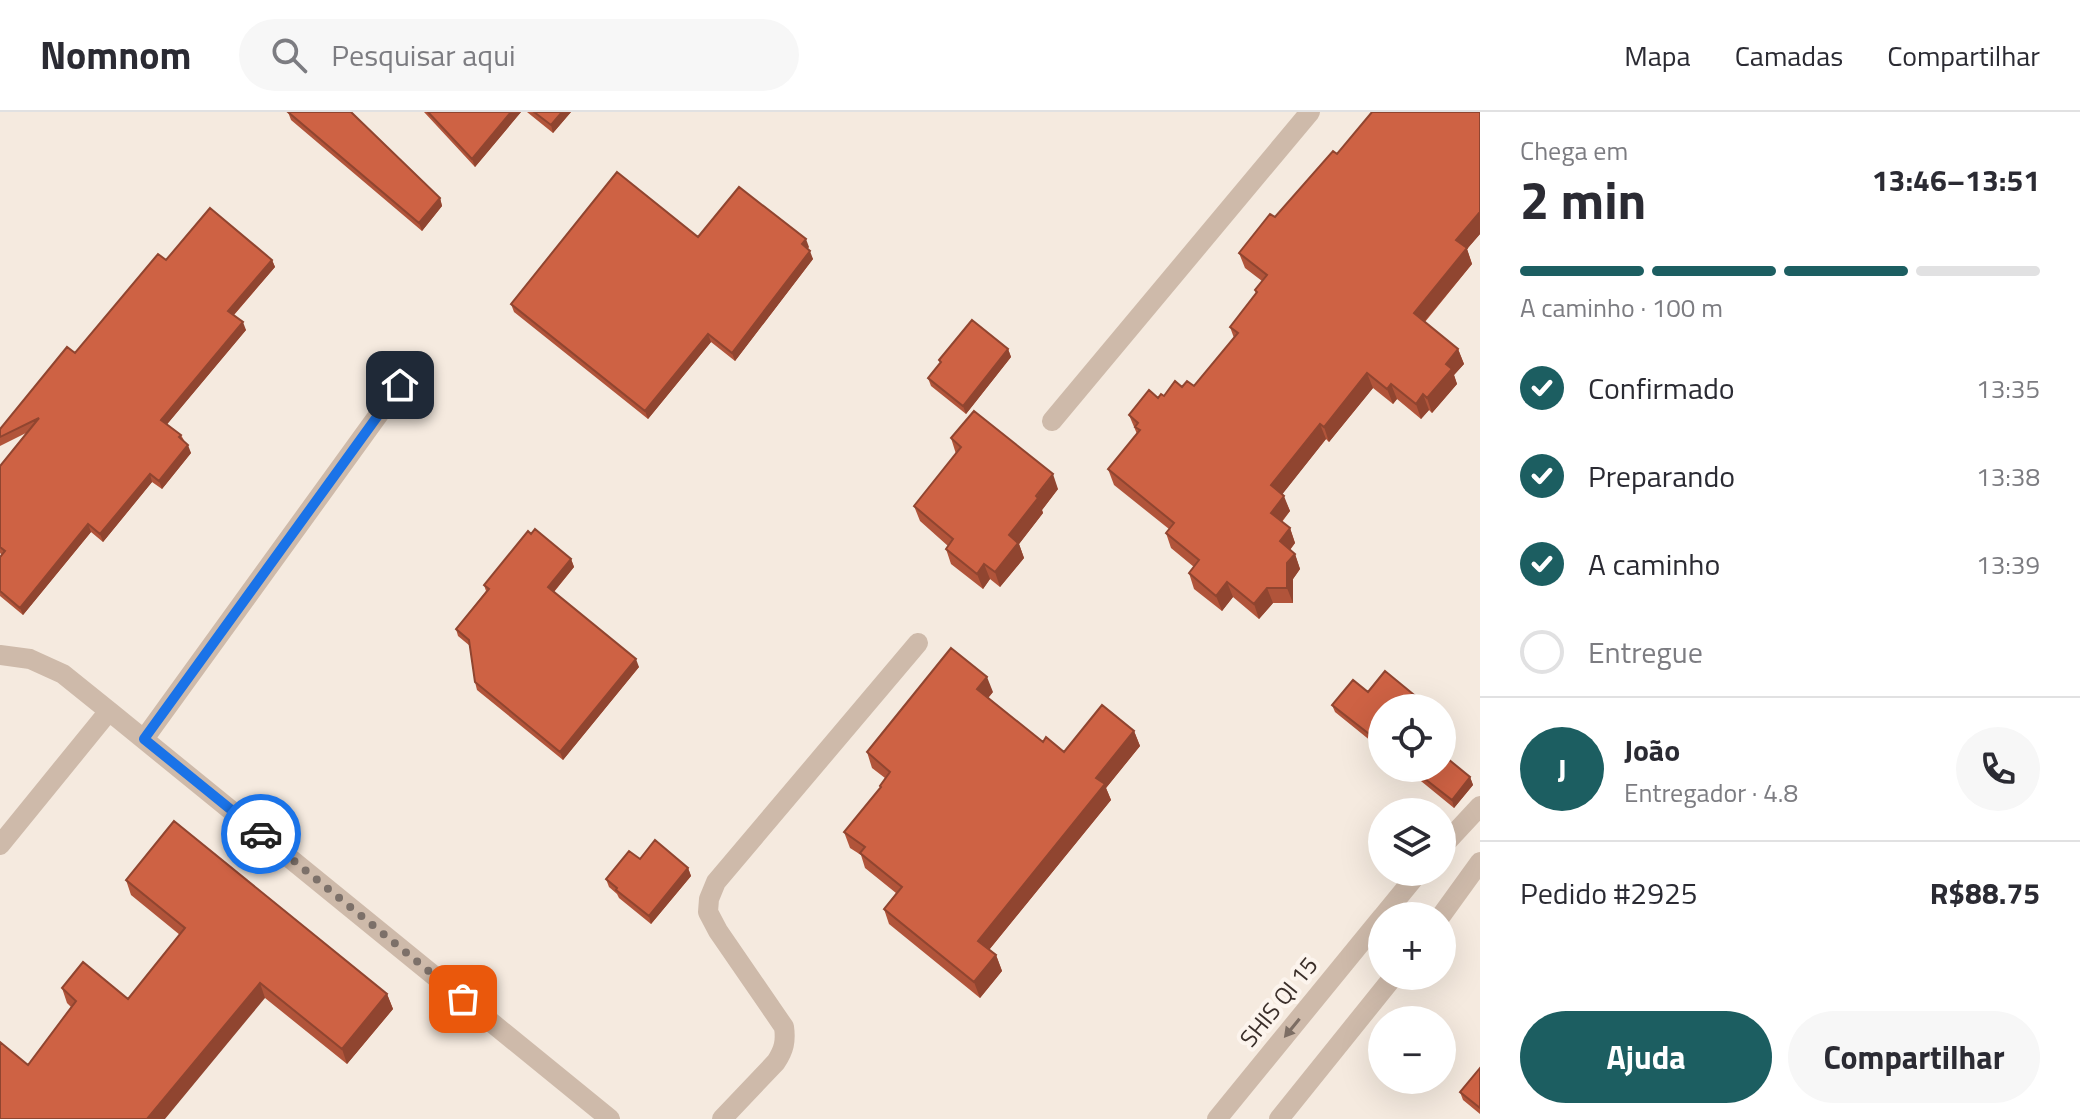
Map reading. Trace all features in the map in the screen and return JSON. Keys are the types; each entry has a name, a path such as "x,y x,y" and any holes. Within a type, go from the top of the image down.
{"street":[{"path":"1052,421 1310,112"},
{"path":"144,739 400,385"},
{"path":"722,1119 776,1062 785,1041 784,1027 718,931 708,912 709,899 716,882 918,643"},
{"path":"0,655 30,659 63,674 610,1119"},
{"path":"0,845 109,711"},
{"path":"1456,832 1480,806"},
{"path":"1451,902 1480,862"},
{"name":"SHIS QI 15","path":"1394,902 1407,886"},
{"name":"SHIS QI 15","path":"1217,1119 1368,933"},
{"path":"1279,1119 1383,990"}],"building":[{"path":"288,112 351,112 440,198 419,223"},
{"path":"428,112 511,112 472,159"},
{"path":"534,112 562,112 551,125"},
{"path":"1372,112 1480,112 1480,212 1456,240 1467,248 1414,313 1458,349 1446,364 1452,369 1427,398 1423,394 1416,404 1391,384 1387,389 1367,373 1324,427 1320,424 1271,485 1284,496 1271,513 1290,528 1280,541 1295,554 1287,563 1287,588 1267,588 1254,604 1227,582 1216,596 1189,573 1199,560 1166,533 1174,523 1108,469 1140,430 1135,427 1138,423 1129,415 1149,390 1158,398 1161,394 1164,396 1175,381 1182,387 1187,381 1194,386 1238,333 1230,327 1267,275 1239,253 1270,214 1275,217 1333,151 1337,154"},
{"path":"617,172 698,237 739,187 806,239 802,244 810,251 732,353 708,334 645,411 511,304"},
{"path":"210,208 272,260 228,311 243,322 161,420 181,435 179,437 188,445 159,481 150,474 100,534 88,524 20,608 0,591 0,557 5,551 0,547 0,466 39,418 0,437 0,429 67,347 75,353 158,254 166,260"},
{"path":"972,320 1008,349 963,406 928,378"},
{"path":"974,411 1053,474 1009,535 1018,543 995,572 984,564 977,574 946,549 953,539 914,506 961,447 951,438"},
{"path":"535,529 571,559 548,587 636,659 560,752 475,682 469,640 456,629 489,589 484,585 528,531 531,534"},
{"path":"951,648 987,677 977,689 1043,742 1046,737 1064,752 1102,705 1134,731 1096,778 1105,784 978,941 996,955 974,982 884,909 902,887 860,853 865,847 844,832 890,772 867,752"},
{"path":"1385,671 1413,694 1368,694 1368,733 1332,705 1353,680 1368,692"},
{"path":"1456,766 1470,777 1454,798 1429,782 1456,782"},
{"path":"174,821 387,994 342,1049 260,983 147,1119 0,1119 0,1042 28,1065 76,1001 62,988 83,962 128,999 185,928 126,880"},
{"path":"655,840 688,868 649,916 606,879 629,851 640,859"},
{"path":"1480,1068 1480,1108 1460,1092"}],"way so far":[{"path":"261,834 463,999"}],"route":[{"path":"261,834 144,739 400,385"}]}
